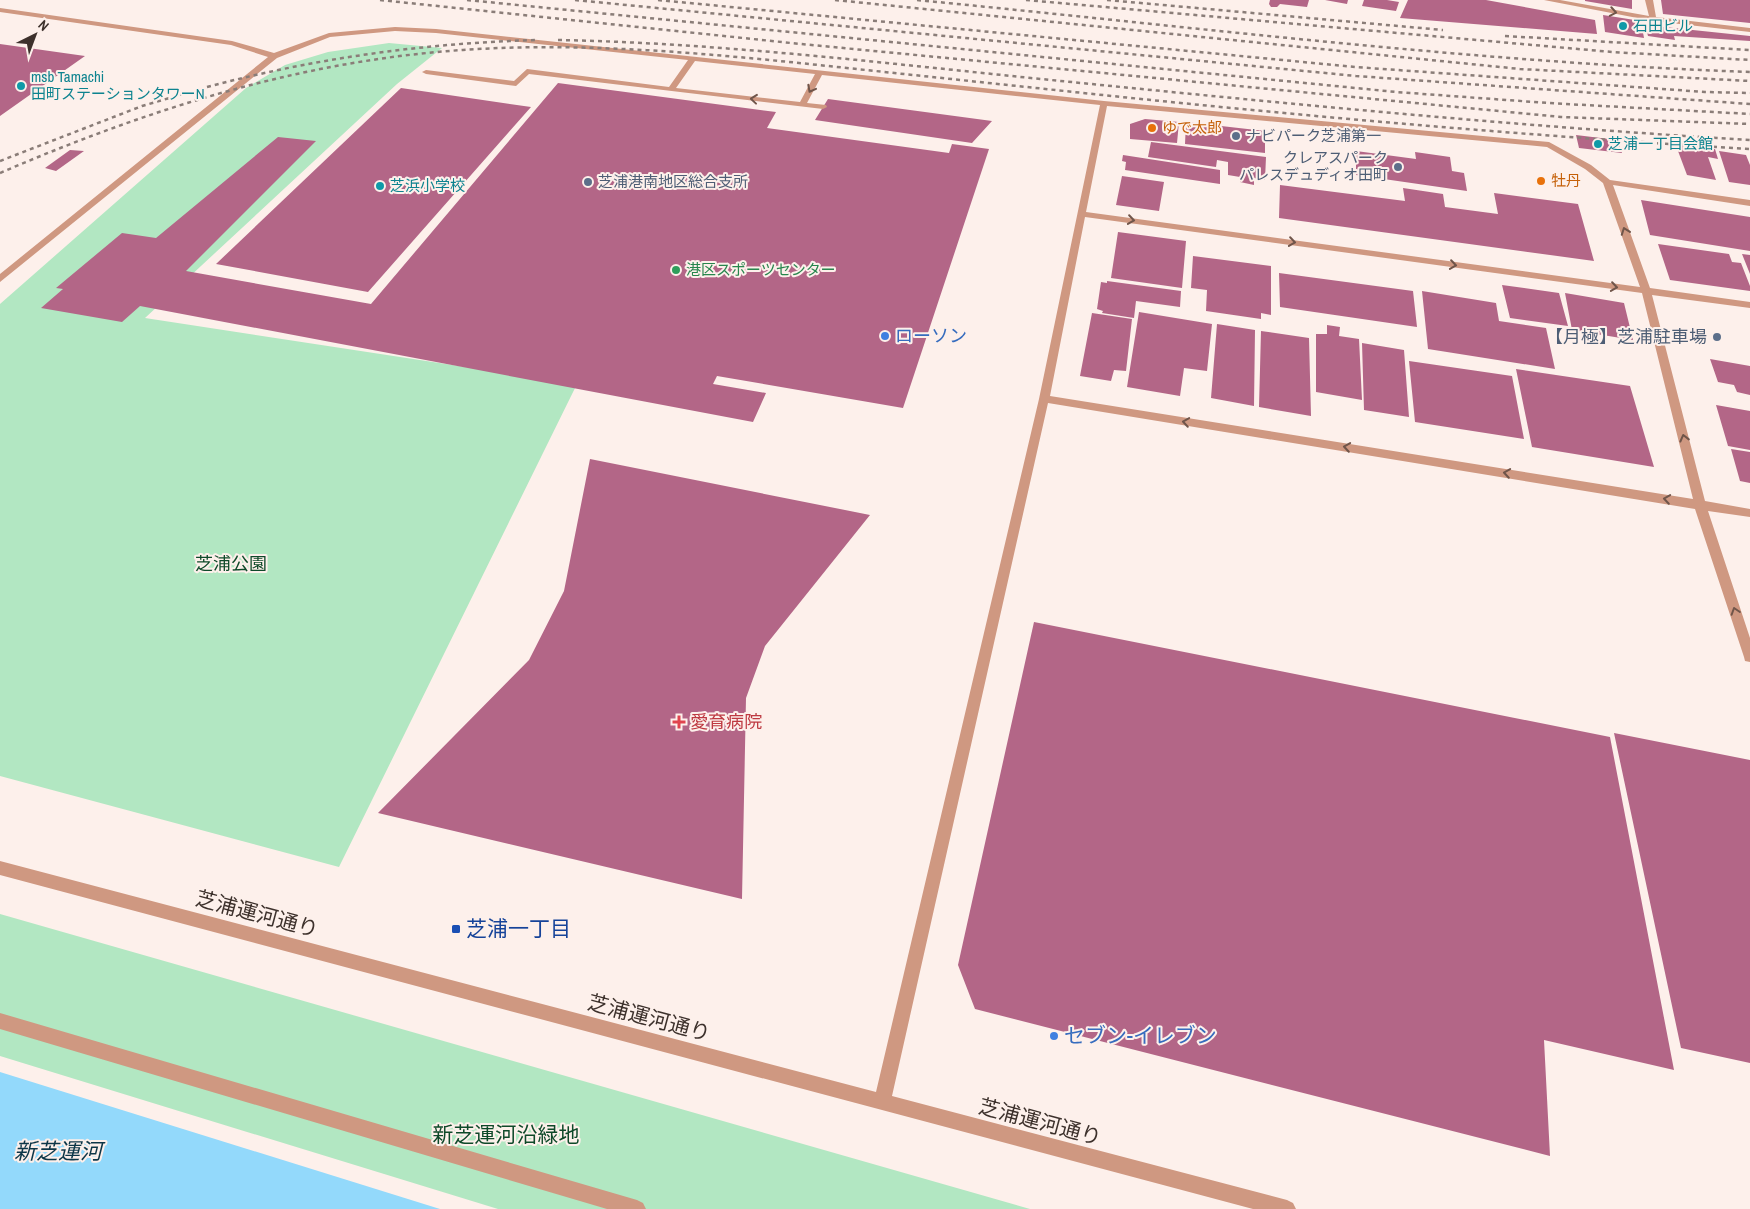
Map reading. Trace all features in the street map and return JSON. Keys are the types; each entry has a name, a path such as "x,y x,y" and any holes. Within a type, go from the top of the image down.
{"street":[{"path":"1548,0 1653,19 1750,30"},
{"path":"1649,0 1653,19"},
{"path":"0,10 232,42 274,56"},
{"path":"0,279 274,56 329,35 394,29 436,31 1104,103 1549,145 1588,167 1607,182 1750,203"},
{"path":"671,90 693,59"},
{"path":"426,72 516,84 527,71 823,107"},
{"path":"802,105 820,72"},
{"path":"882,1102 1044,399 1104,103"},
{"path":"1607,182 1646,291 1700,505 1750,657"},
{"path":"1082,214 1750,306"},
{"path":"1044,399 1750,513"},
{"name":"芝浦運河通り","path":"0,868 1287,1209"},
{"path":"0,1021 637,1209"}],"green space":[{"name":"芝浦公園","path":"389,43 442,48 397,84 145,318 577,384 339,867 0,776 0,304 246,88 285,65 328,52"},
{"name":"新芝運河沿緑地","path":"0,914 1030,1209 498,1209 0,1056"}],"water":[{"name":"新芝運河","path":"0,1072 440,1209 0,1209"}],"building":[{"path":"1270,0 1309,0 1307,7 1280,4 1277,7 1271,7 1269,4"},
{"path":"1325,0 1348,0 1347,4"},
{"path":"1364,0 1399,2 1396,11 1362,6"},
{"path":"1408,0 1486,0 1595,20 1597,34 1400,18"},
{"path":"1632,0 1632,9 1585,1"},
{"path":"1661,0 1750,0 1750,23 1663,14"},
{"name":"石田ビル","path":"1603,15 1641,21 1644,38 1605,32"},
{"path":"1645,25 1750,36 1750,41 1674,36 1675,40 1648,36"},
{"name":"msb Tamachi 田町ステーションタワーN","path":"0,44 85,56 0,116"},
{"path":"558,83 776,112 767,128 949,153 952,144 989,149 903,408 717,376 713,384 766,393 753,422 140,306 122,322 41,308 63,289 56,288 122,233 156,238 278,137 316,141 186,271 371,304"},
{"name":"芝浜小学校","path":"401,88 531,107 368,292 216,264"},
{"path":"828,99 992,121 972,143 815,120"},
{"path":"1145,119 1179,122 1177,143 1130,139 1130,124"},
{"path":"1186,122 1265,131 1265,153 1185,144"},
{"name":"芝浦一丁目会館","path":"1576,135 1617,140 1622,153 1579,148"},
{"path":"1151,142 1266,157 1265,180 1254,178 1254,185 1240,182 1240,177 1228,175 1228,162 1217,160 1216,167 1148,157"},
{"path":"1675,143 1715,149 1718,159 1708,157 1716,180 1687,175"},
{"path":"70,150 84,151 56,171 45,168"},
{"path":"1356,151 1416,159 1415,152 1450,157 1452,171 1464,173 1467,191 1356,175"},
{"path":"1719,151 1746,155 1750,165 1750,185 1729,182"},
{"path":"1123,155 1220,170 1220,184 1125,170 1126,162 1122,161"},
{"path":"1122,176 1164,182 1159,211 1116,205"},
{"path":"1280,185 1405,201 1403,188 1443,194 1445,207 1498,214 1494,193 1578,204 1594,261 1279,218"},
{"path":"1641,200 1750,217 1750,251 1650,235"},
{"path":"1118,232 1186,241 1182,288 1111,278"},
{"path":"1658,244 1729,254 1732,262 1741,263 1750,286 1750,291 1670,280"},
{"path":"1742,254 1750,255 1750,274"},
{"path":"1193,256 1271,266 1271,315 1261,313 1261,319 1206,311 1207,290 1191,288"},
{"path":"1279,273 1413,291 1417,327 1280,307"},
{"path":"1107,281 1181,291 1180,307 1136,301 1134,318 1102,313 1103,311 1097,309 1101,282 1107,283"},
{"path":"1502,285 1559,293 1568,326 1510,318"},
{"path":"1422,291 1496,303 1499,321 1546,328 1555,369 1428,349"},
{"path":"1565,293 1624,303 1633,340 1572,330"},
{"path":"1139,312 1212,324 1207,371 1184,368 1180,396 1127,387"},
{"path":"1092,313 1132,319 1126,371 1114,370 1111,381 1080,376"},
{"path":"1217,324 1255,330 1254,406 1211,398"},
{"path":"1327,325 1340,327 1339,336 1359,339 1362,400 1316,392 1316,334 1327,334"},
{"path":"1261,331 1309,338 1311,416 1259,407"},
{"path":"1362,343 1404,350 1409,417 1364,410"},
{"path":"1710,359 1750,366 1750,395 1737,392 1734,385 1718,382"},
{"path":"1409,361 1512,376 1524,439 1415,422"},
{"path":"1516,369 1630,386 1654,467 1532,447"},
{"path":"1716,405 1750,411 1750,450 1728,446"},
{"path":"1731,449 1750,452 1750,483 1740,481"},
{"path":"590,459 870,515 765,646 746,698 742,899 378,813 529,660 564,591"},
{"path":"1034,622 1610,737 1674,1070 1544,1040 1550,1156 975,1009 958,965"},
{"path":"1614,733 1750,760 1750,1063 1681,1048"}],"railway":[{"path":"380,0 791,43 1561,117 1750,124"},
{"path":"467,0 1396,92 1548,103 1750,114"},
{"path":"575,0 1356,76 1750,104"},
{"path":"658,0 1355,67 1705,92 1750,93"},
{"path":"835,0 1520,69 1750,81"},
{"path":"917,0 1437,52 1646,67 1750,72"},
{"path":"1026,0 1612,52 1750,60"},
{"path":"1107,0 1443,30"},
{"path":"1505,36 1750,50"},
{"path":"207,87 289,68 371,54 454,45 538,40"},
{"path":"558,40 736,49 1390,113 1750,140"},
{"path":"0,173 104,131 156,113 209,96 263,82 371,60 427,53 523,47 666,51 1339,118 1503,132 1750,149"},
{"path":"0,161 142,106 183,94"}],"place":[{"name":"石田ビル","path":"1623,26"},
{"name":"msb Tamachi 田町ステーションタワーN","path":"21,86"},
{"name":"ゆで太郎","path":"1152,128"},
{"name":"ナビパーク芝浦第一","path":"1236,136"},
{"name":"芝浦一丁目会館","path":"1598,144"},
{"name":"クレアスパーク パレスデュディオ田町","path":"1398,167"},
{"name":"牡丹","path":"1541,181"},
{"name":"芝浦港南地区総合支所","path":"588,182"},
{"name":"芝浜小学校","path":"380,186"},
{"name":"港区スポーツセンター","path":"676,270"},
{"name":"ローソン","path":"885,336"},
{"name":"【月極】芝浦駐車場","path":"1717,337"},
{"name":"愛育病院","path":"679,722"},
{"name":"芝浦一丁目","path":"456,929"},
{"name":"セブン-イレブン","path":"1054,1036"}]}
